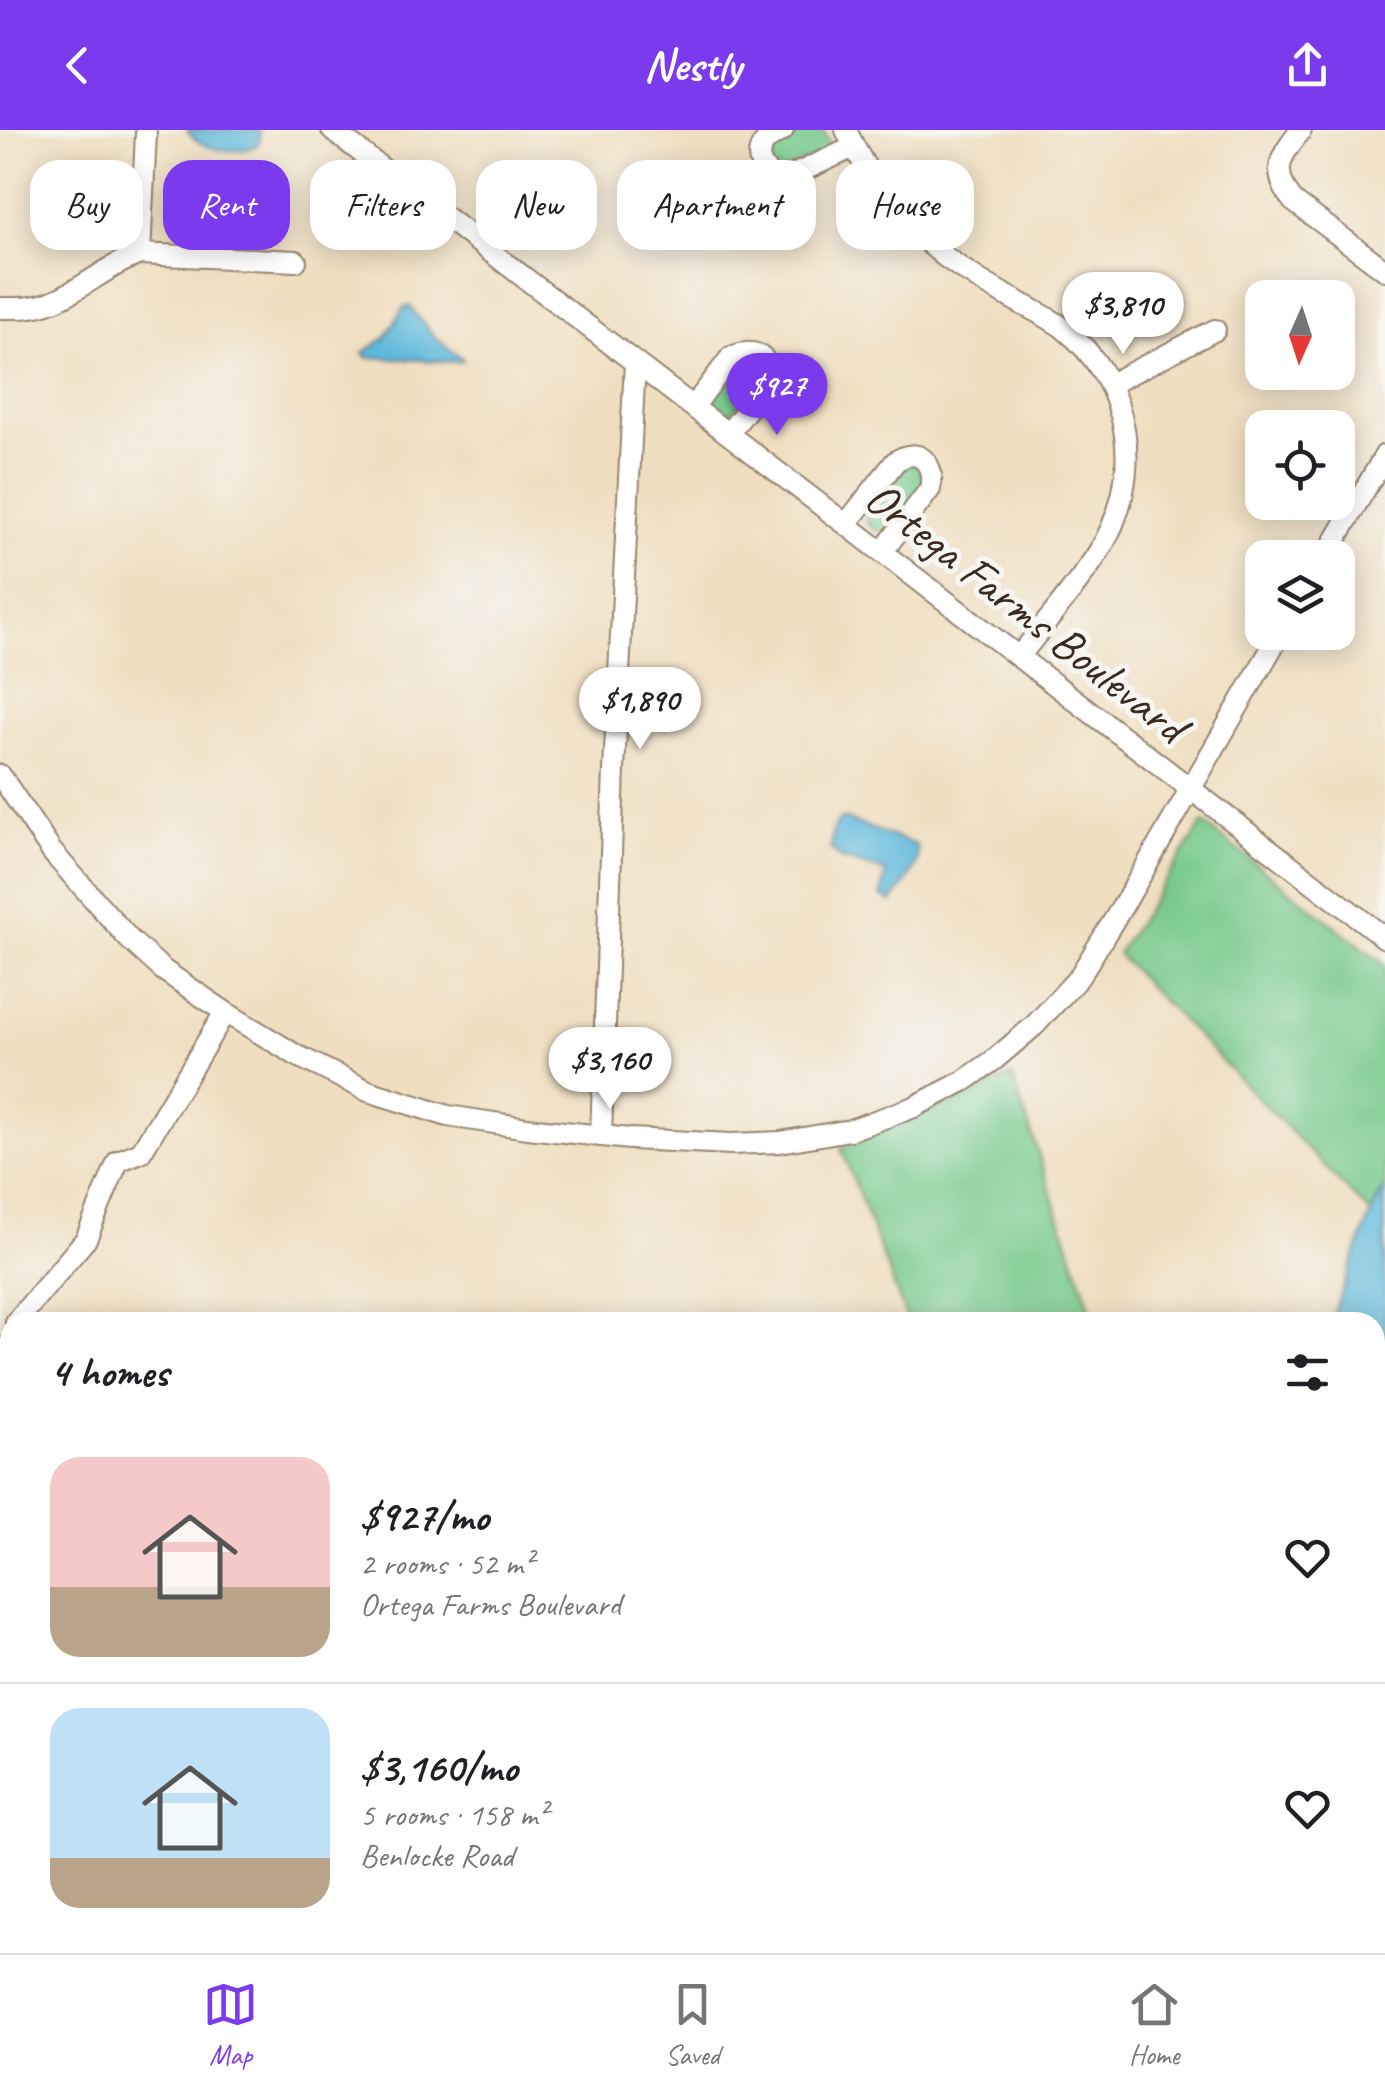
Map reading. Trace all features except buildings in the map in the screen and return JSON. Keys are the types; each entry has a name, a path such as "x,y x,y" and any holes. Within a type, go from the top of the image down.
{"street":[{"name":"Ortega Farms Boulevard","path":"332,130 1385,938"},
{"path":"783,130 760,147 758,154 766,172 774,178 792,176 850,138 881,190 944,256 1060,325 1098,364 1110,384 1122,418 1127,469 1112,528 1098,554 1019,656"},
{"path":"1301,130 1280,164 1284,189 1293,201 1385,270"},
{"path":"140,254 146,133"},
{"path":"0,308 31,308 51,302 122,260 140,254 296,262"},
{"path":"1110,384 1215,330"},
{"path":"694,406 731,356 751,352 760,356 766,363 767,380 729,433"},
{"path":"600,1136 635,363"},
{"path":"847,524 895,462 914,455 925,460 933,476 930,489 883,552"},
{"path":"1335,540 1385,455"},
{"path":"0,776 52,852 129,939 163,970 296,1055 368,1091 448,1116 600,1136 731,1144 780,1142 850,1130 946,1092 994,1060 1035,1025 1079,977 1270,650"},
{"path":"24,1312 86,1239 118,1162 141,1152 225,1012"}],"green space":[{"path":"804,130 823,130 830,145 808,160 770,160 766,152 770,145"},
{"path":"737,361 756,362 760,376 737,407 724,413 712,398"},
{"path":"907,463 921,466 924,483 890,528 875,529 867,523 867,511"},
{"path":"1203,823 1385,965 1385,1185 1371,1214 1117,954"},
{"path":"1012,1076 1092,1312 904,1312 841,1148"}],"water":[{"path":"187,130 258,130 259,143 242,150 220,150 200,143"},
{"path":"409,306 435,337 463,360 367,357 363,353 385,338 404,307"},
{"path":"842,818 916,845 917,860 892,902 881,896 886,872 842,859 831,850 833,832"},
{"path":"1385,1185 1385,1312 1334,1312"}]}
